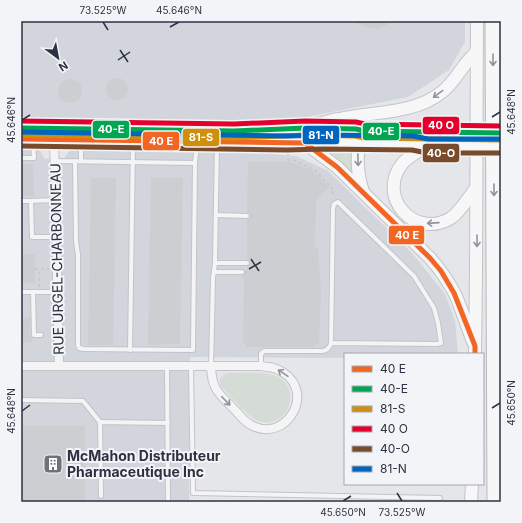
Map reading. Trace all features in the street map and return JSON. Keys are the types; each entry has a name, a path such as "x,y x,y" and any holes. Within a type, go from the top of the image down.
{"highway":[{"path":"493,21 495,502"},
{"path":"484,502 486,477 495,431"}],"main road":[{"path":"475,350 476,21"},
{"path":"305,128 339,118 394,111 425,103 447,88 476,52"},
{"path":"21,128 81,140 323,142 413,144 427,146 501,146"},
{"path":"21,139 33,140 54,134 240,131 305,128 364,131 501,133"},
{"path":"363,192 359,178 358,150 364,131"},
{"path":"305,143 332,164 363,192 430,258 441,271 454,293 475,350"},
{"path":"427,146 405,161 399,168 396,175 394,195 398,204 407,215 415,221 425,224 445,221 458,213 476,188"},
{"path":"471,502 472,485"}],"street":[{"name":"RUE URGEL-CHARBONNEAU","path":"54,134 59,366"},
{"path":"21,366 211,366 261,366 273,367 290,377 293,381 297,391 297,402 294,412 286,422 272,429 253,426 244,420 216,390 213,383 211,366"}],"lane":[{"path":"21,158 34,158 33,140"},
{"path":"81,140 81,161"},
{"path":"130,350 133,141"},
{"path":"75,161 79,348 84,350 193,350 197,142"},
{"path":"211,366 212,278 215,263 216,142"},
{"path":"55,161 196,162"},
{"path":"21,201 56,200"},
{"path":"31,201 32,237 56,237"},
{"path":"261,366 261,354 264,351 324,350 329,348 331,343 333,209 334,204 338,202 414,276 434,308 441,343 331,343"},
{"path":"216,215 247,216"},
{"path":"215,263 247,262"},
{"path":"214,272 242,272"},
{"path":"21,292 58,292"},
{"path":"33,292 34,335 41,335"},
{"path":"168,366 168,502"},
{"path":"191,366 193,493 440,498"},
{"path":"21,400 83,401 100,422 101,496"},
{"path":"100,422 168,423"}],"path":[{"path":"288,149 288,160 293,160 315,170 332,188 330,190 336,197"},
{"path":"35,269 50,269"},
{"path":"39,269 39,283"}],"shaded area":[{"path":"21,21 465,21 465,42 449,70 408,97 276,123 21,120"},
{"path":"21,149 39,149 45,159 64,158 71,149 249,152 296,156 328,171 412,253 445,294 455,321 458,353 344,353 344,358 190,357 189,502 21,502"},
{"path":"351,150 353,153 353,175 326,153 327,151"},
{"path":"227,373 259,373 276,376 285,382 289,390 290,399 288,408 283,415 276,420 267,422 256,420 243,410 221,386 221,378"}],"building":[{"path":"351,21 393,21 377,29 368,28"},
{"path":"117,78 121,79 127,85 127,93 121,99 117,100 113,99 107,93 106,89 107,85 113,79"},
{"path":"70,79 79,82 82,91 79,100 70,103 61,100 58,91 61,82"},
{"path":"248,162 291,162 313,171 329,187 316,200 315,248 318,249 321,290 319,345 314,344 314,347 246,347 246,344 243,344 244,278 242,278 242,275 245,273 245,270 247,270 247,266 249,266 250,263 250,261 247,260 247,219 250,218 249,213 247,213"},
{"path":"21,164 33,164 34,196 21,196"},
{"path":"91,178 116,178 113,345 88,345"},
{"path":"151,178 183,178 180,344 148,345"},
{"path":"21,254 35,254 35,283 21,282"},
{"path":"21,318 30,318 30,335 32,342 21,342"},
{"name":"McMahon Distributeur Pharmaceutique Inc","path":"21,426 85,426 85,502 21,502"}],"transit line":[{"path":"21,121 234,124 305,121 356,122 365,124 501,126"},
{"name":"40-E","path":"21,128 234,131 305,128 356,129 364,131 501,133"},
{"name":"81-N","path":"21,132 287,136 413,136 428,139 501,139"},
{"name":"81-S","path":"21,135 234,138 305,135 355,136 364,138 501,140"},
{"path":"21,139 305,143 337,167 430,258 441,271 454,293 475,346 475,353"},
{"name":"40-O","path":"21,146 287,150 412,150 427,153 501,153"}],"place":[{"name":"McMahon Distributeur Pharmaceutique Inc","path":"53,464"}]}
